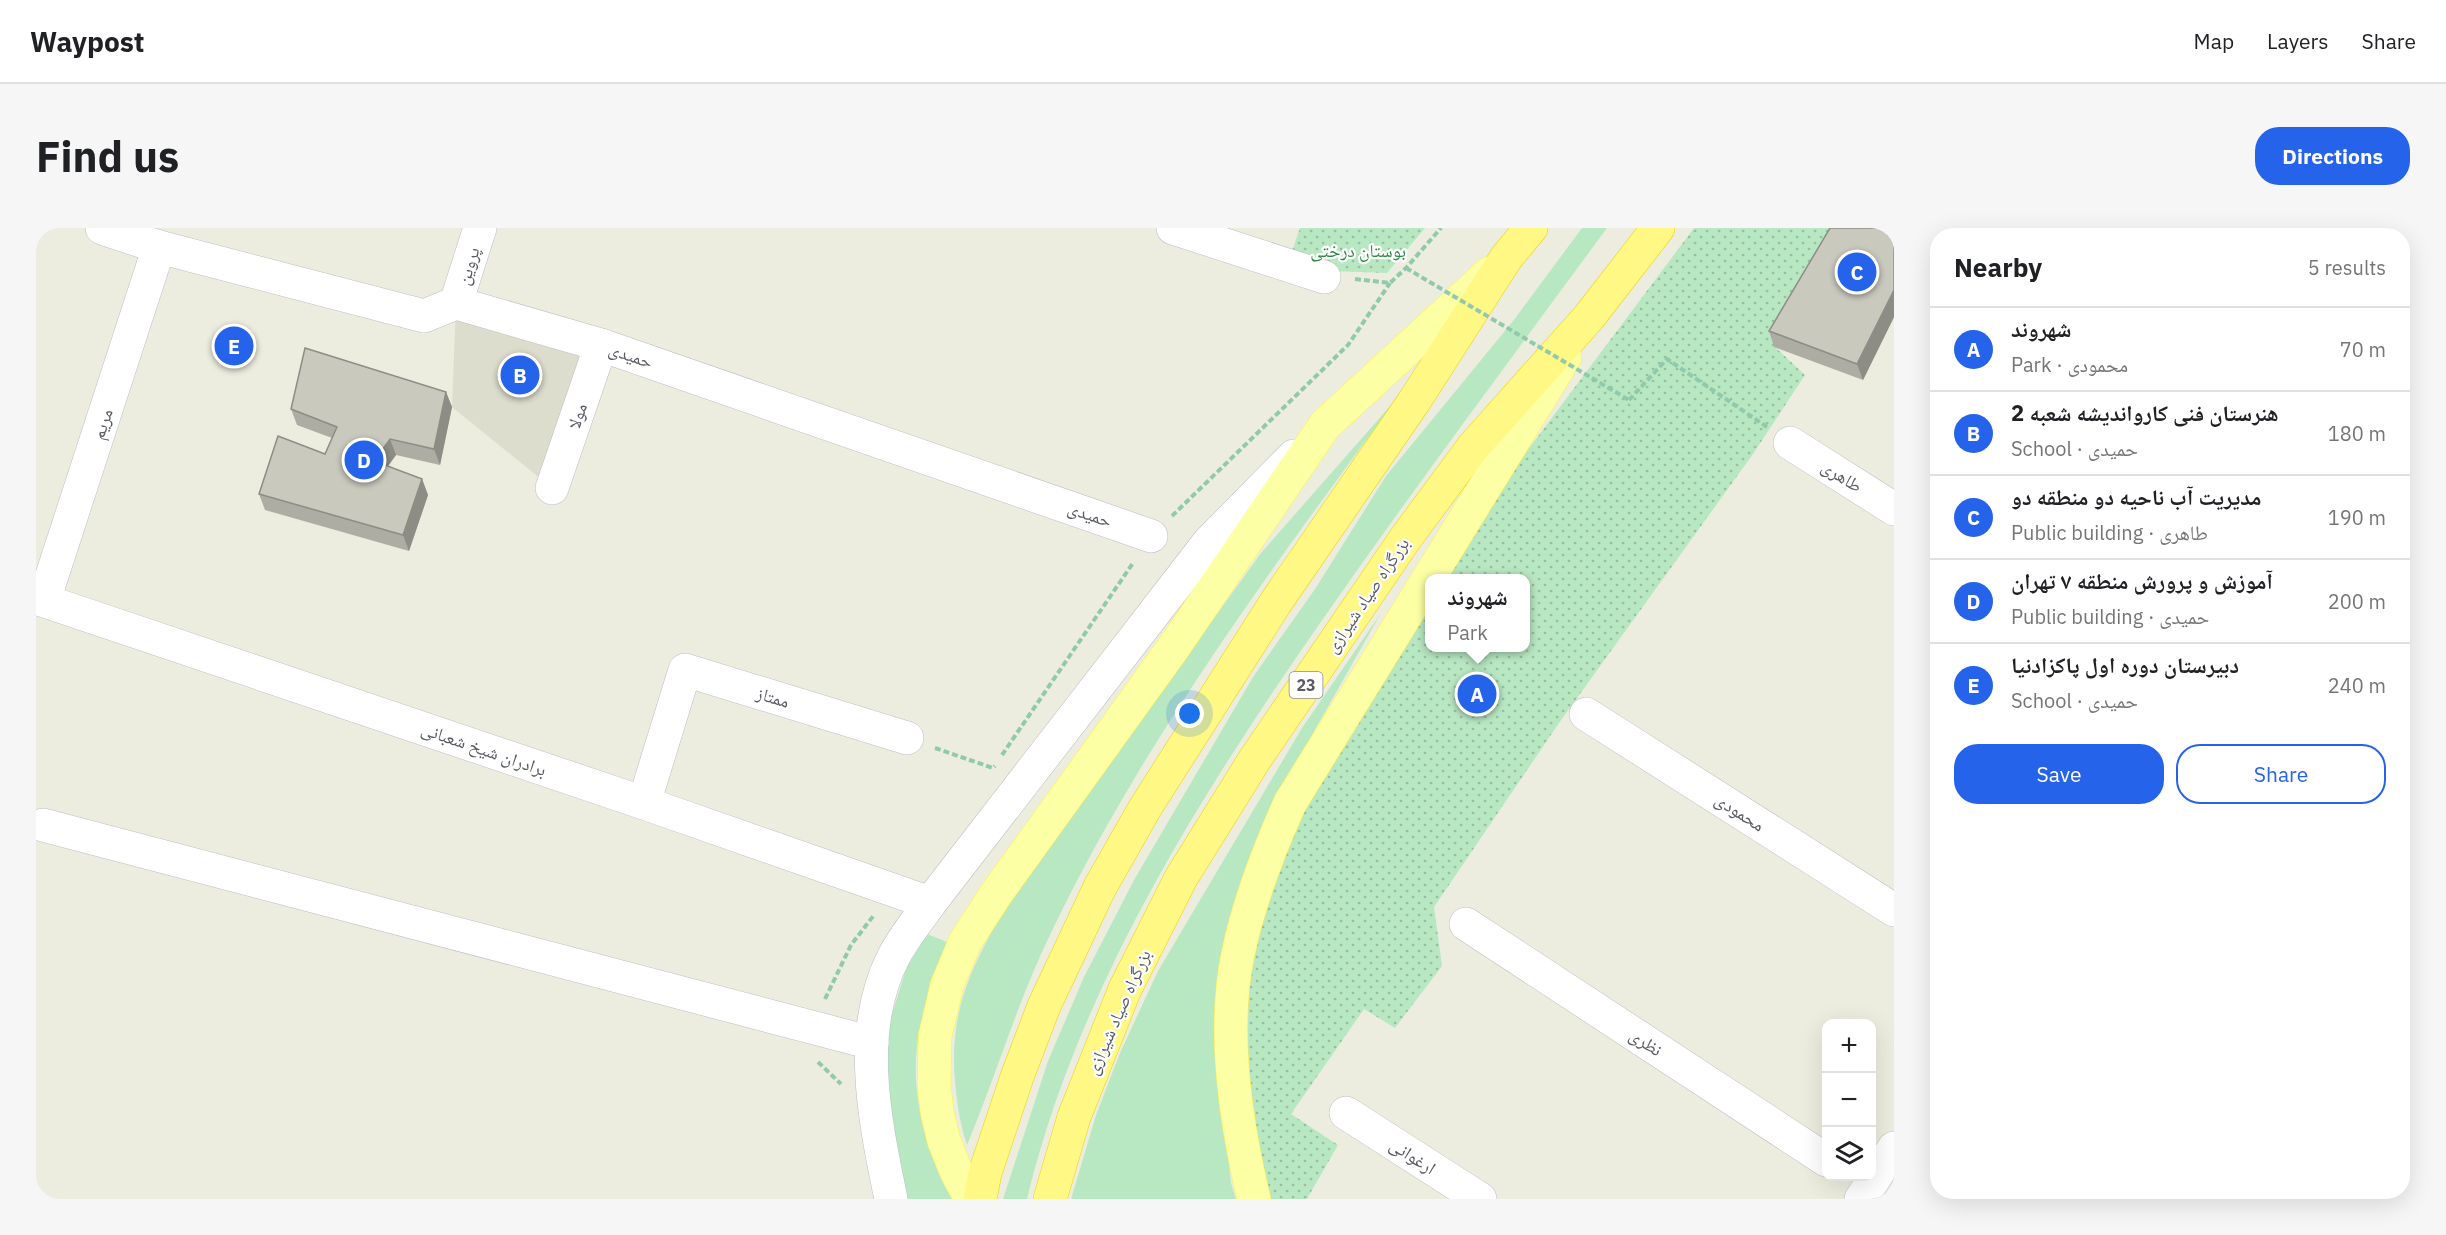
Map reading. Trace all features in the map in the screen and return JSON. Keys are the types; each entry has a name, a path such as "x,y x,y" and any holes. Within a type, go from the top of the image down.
{"highway":[{"path":"980,1199 985,1173 1017,1077 1057,976 1100,887 1145,808 1258,631 1415,400 1506,258 1522,228"},
{"path":"1506,258 1530,228"},
{"name":"بزرگراه صیاد شیرازی","path":"1050,1199 1074,1117 1108,1028 1181,878 1256,759 1405,539 1473,447 1589,317 1658,228"}],"main road":[{"path":"971,1199 957,1173 944,1140 937,1112 934,1084 935,1036 946,985 965,942 996,894 1176,644 1325,425 1506,258"},
{"path":"1431,574 1589,317"},
{"path":"1254,1199 1246,1165 1236,1096 1232,1010 1237,956 1250,904 1290,803 1425,584"}],"street":[{"path":"102,228 159,247 424,316 456,303"},
{"name":"پروین","path":"456,303 480,228"},
{"path":"1173,228 1324,277"},
{"name":"مریم","path":"40,599 159,247"},
{"name":"حمیدی","path":"456,303 601,345 1151,536"},
{"name":"مولا","path":"552,488 601,345"},
{"path":"891,1199 875,1119 872,1043 879,995 894,956 930,903 1209,542 1325,425"},
{"name":"طاهری","path":"1790,443 1894,508"},
{"name":"برادران شیخ شعبانی","path":"40,599 644,803 930,903"},
{"name":"ممتاز","path":"644,803 685,670 907,738"},
{"name":"محمودی","path":"1586,714 1894,910"},
{"path":"43,825 872,1043"},
{"name":"نظری","path":"1466,924 1822,1157"},
{"name":"ارغوانی","path":"1346,1113 1480,1199"},
{"path":"1860,1188 1894,1148"}],"path":[{"path":"1324,277 1390,283 1441,228"},
{"path":"1406,268 1629,400 1667,359 1790,443"},
{"path":"907,738 993,768"}],"shaded area":[{"path":"456,303 596,344 552,488 452,407"}],"green space":[{"name":"بوستان درختی","path":"1300,228 1425,228 1387,273 1330,271 1290,257"},
{"path":"1582,228 1607,228 1318,626 1186,829 1109,972 1077,1046 1049,1122 1027,1199 1003,1199 1048,1061 1084,977 1134,880 1253,677 1315,589 1386,476 1513,321"},
{"path":"1694,228 1846,228 1775,347 1805,375 1753,454 1559,723 1434,907 1442,966 1395,1028 1364,1009 1291,1114 1338,1145 1307,1199 1268,1199 1252,1138 1245,1001 1264,908 1304,809 1425,612 1425,652 1530,652 1530,574 1447,574 1503,483"},
{"path":"1398,397 1257,591 1167,725 1125,794 1086,863 1038,961 967,1145 959,1112 954,1064 958,1016 981,952 1006,907 1261,553"},
{"path":"1381,613 1268,813 1219,1075 1231,1183 1236,1199 1071,1199 1096,1115 1120,1053 1158,971 1302,728"},
{"path":"927,934 947,942 919,1035 916,1055 918,1098 934,1162 952,1199 902,1199 880,1053 906,969"}],"building":[{"path":"1830,228 1894,228 1894,290 1857,364 1769,331"},
{"path":"305,348 446,392 434,449 390,439 374,461 422,479 403,535 259,494 278,436 325,454 337,427 291,409"}],"place":[{"name":"مدیریت آب ناحیه دو منطقه دو","path":"1857,272"},
{"name":"دبیرستان دوره اول پاکزادنیا","path":"234,346"},
{"name":"هنرستان فنی کارواندیشه شعبه 2","path":"520,375"},
{"name":"آموزش و پرورش منطقه ۷ تهران","path":"364,460"},
{"name":"شهروند","path":"1477,694"}]}
